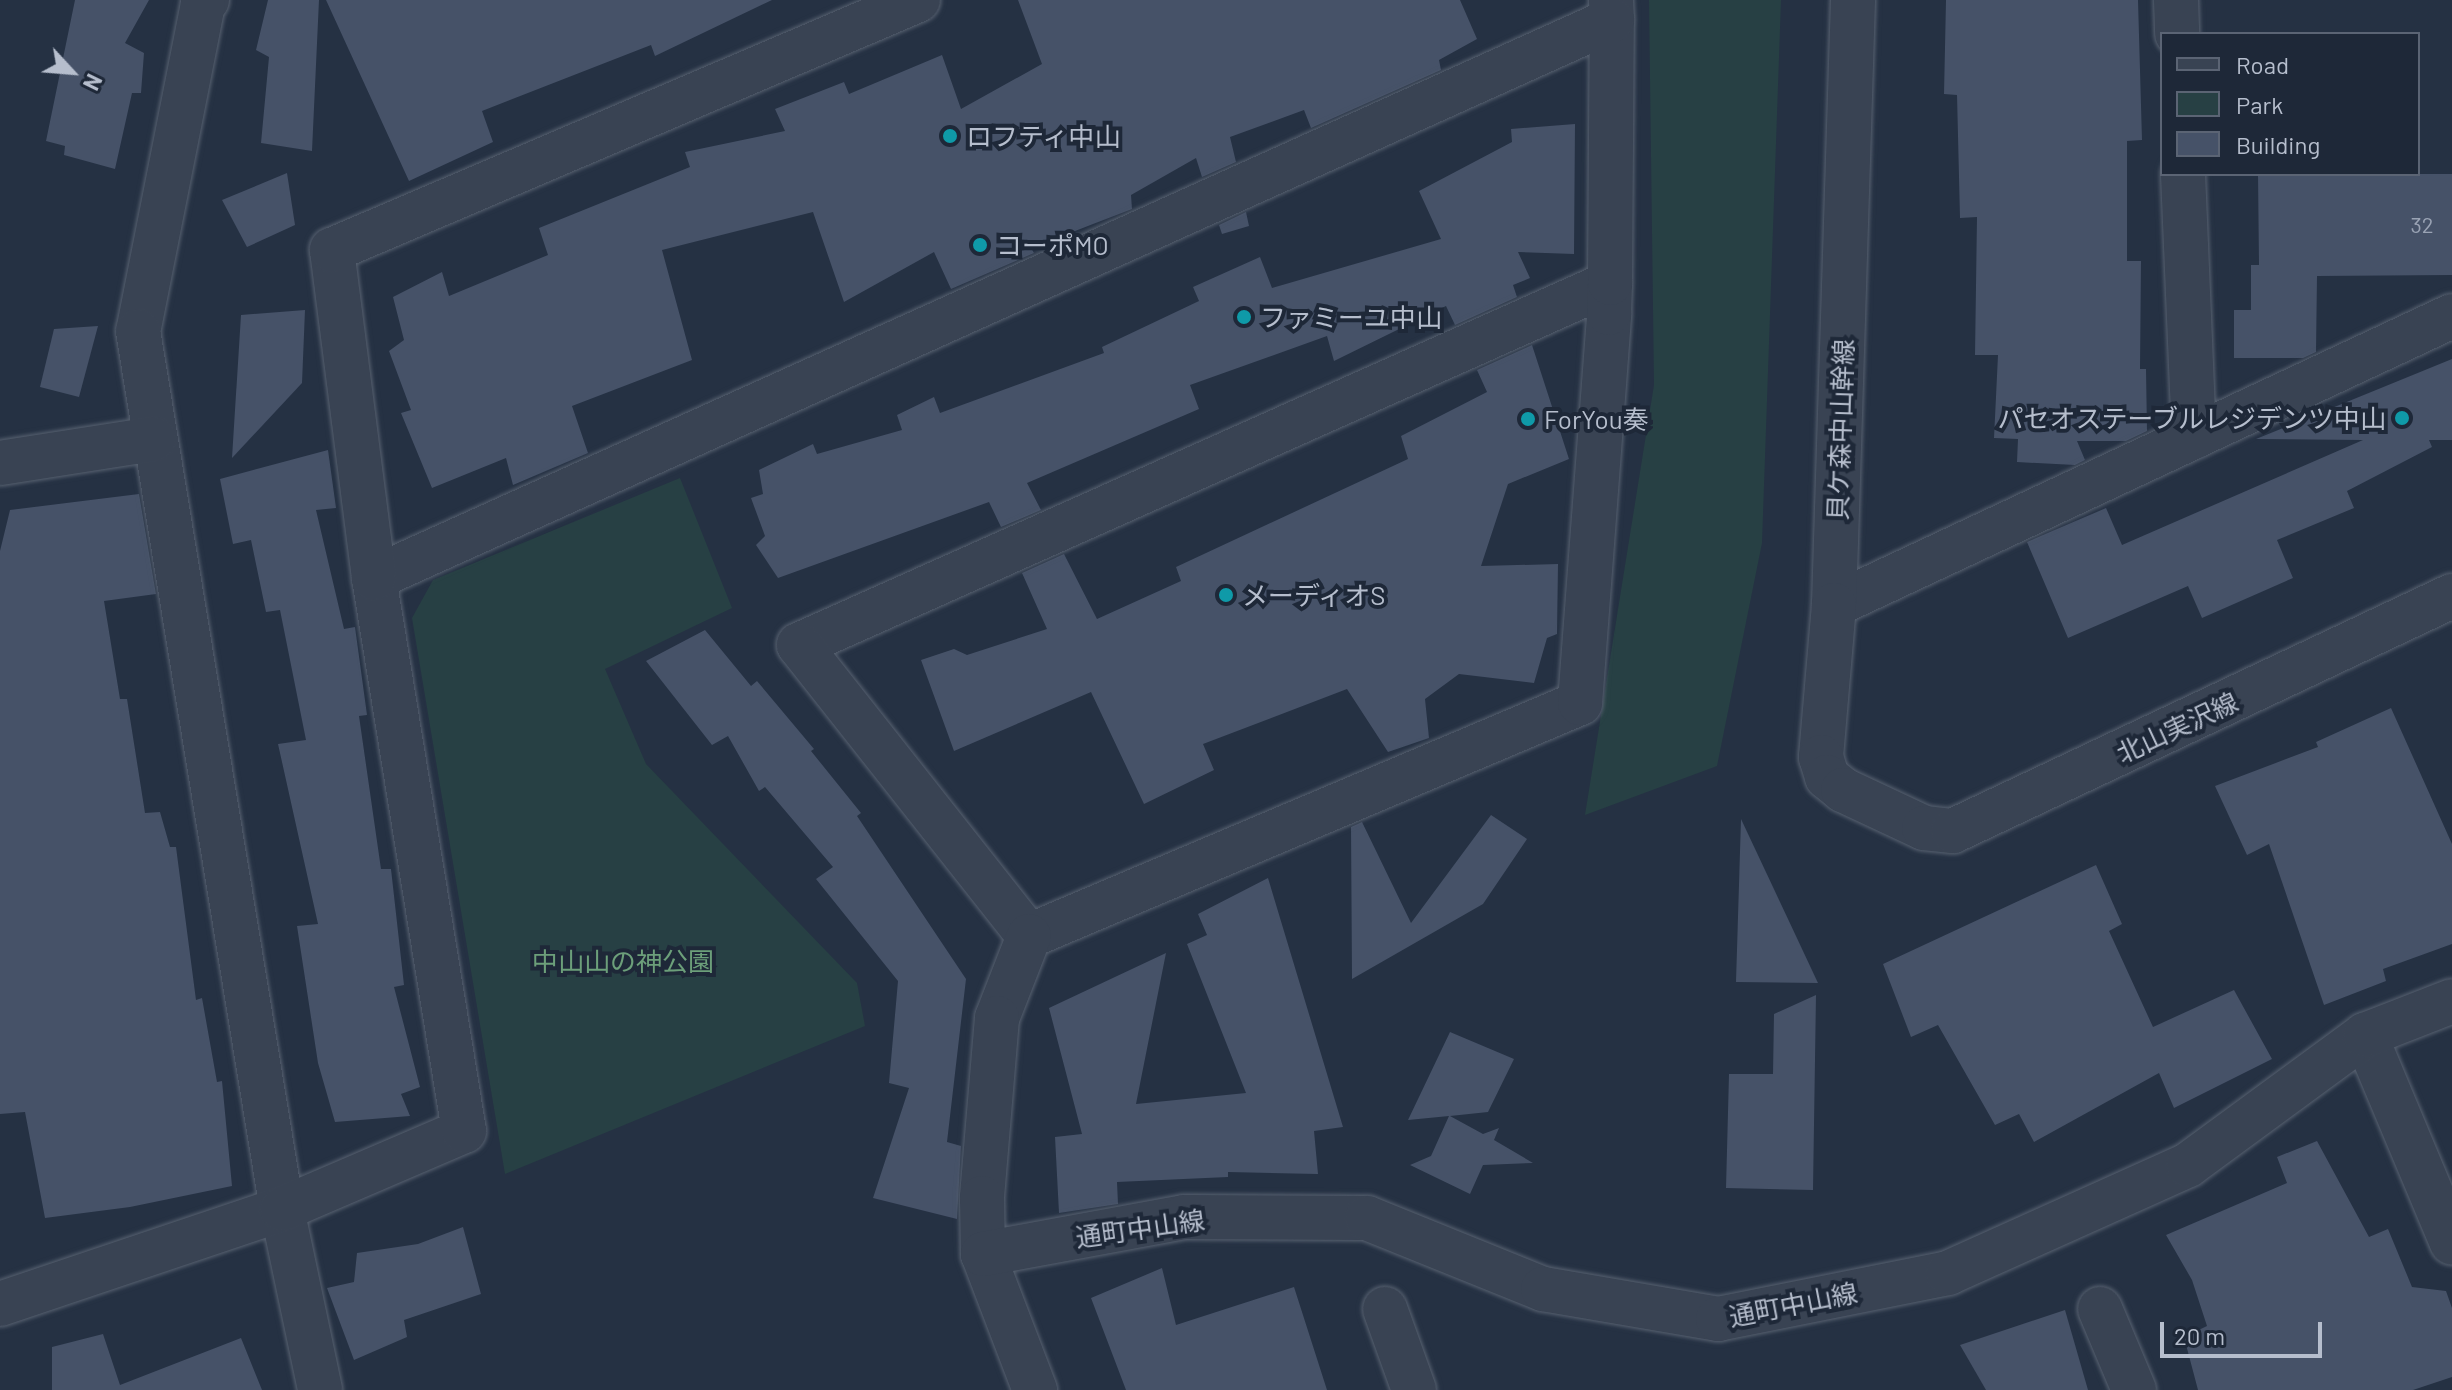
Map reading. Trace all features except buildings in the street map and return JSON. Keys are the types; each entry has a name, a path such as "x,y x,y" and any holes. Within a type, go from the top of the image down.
{"street":[{"path":"207,0 203,4 138,331 282,1209 320,1390"},
{"path":"0,1304 282,1209 464,1131 374,578 332,250 918,0"},
{"name":"貝ケ森中山幹線","path":"1853,0 1834,605 1821,757 1827,777 1843,790 1898,817"},
{"path":"2176,0 2177,32"},
{"path":"374,578 1612,10 1610,283 1580,703 1029,936 997,1018 982,1198 983,1254 1035,1390"},
{"path":"2183,176 2194,437"},
{"path":"1029,936 799,645 1610,283"},
{"path":"1834,605 2452,316"},
{"path":"0,463 154,439"},
{"name":"北山実沢線","path":"1898,817 1924,828 1953,831 2452,596"},
{"name":"通町中山線","path":"983,1254 1184,1217 1367,1218 1543,1289 1718,1319 1948,1273 2188,1165 2365,1035 2452,1001"},
{"path":"2365,1035 2452,1243"},
{"path":"1385,1309 1414,1390"},
{"path":"2100,1309 2134,1390"}],"green space":[{"path":"1649,0 1781,0 1762,543 1717,766 1585,815 1654,385"},
{"name":"中山山の神公園","path":"680,478 732,608 605,669 646,764 857,983 865,1026 505,1174 412,618 433,580"}],"place":[{"name":"ロフティ中山","path":"950,136"},
{"name":"コーポMO","path":"980,245"},
{"name":"ファミーユ中山","path":"1244,317"},
{"name":"パセオステーブルレジデンツ中山","path":"2402,418"},
{"name":"ForYou奏","path":"1528,419"},
{"name":"メーディオS","path":"1226,595"}]}
